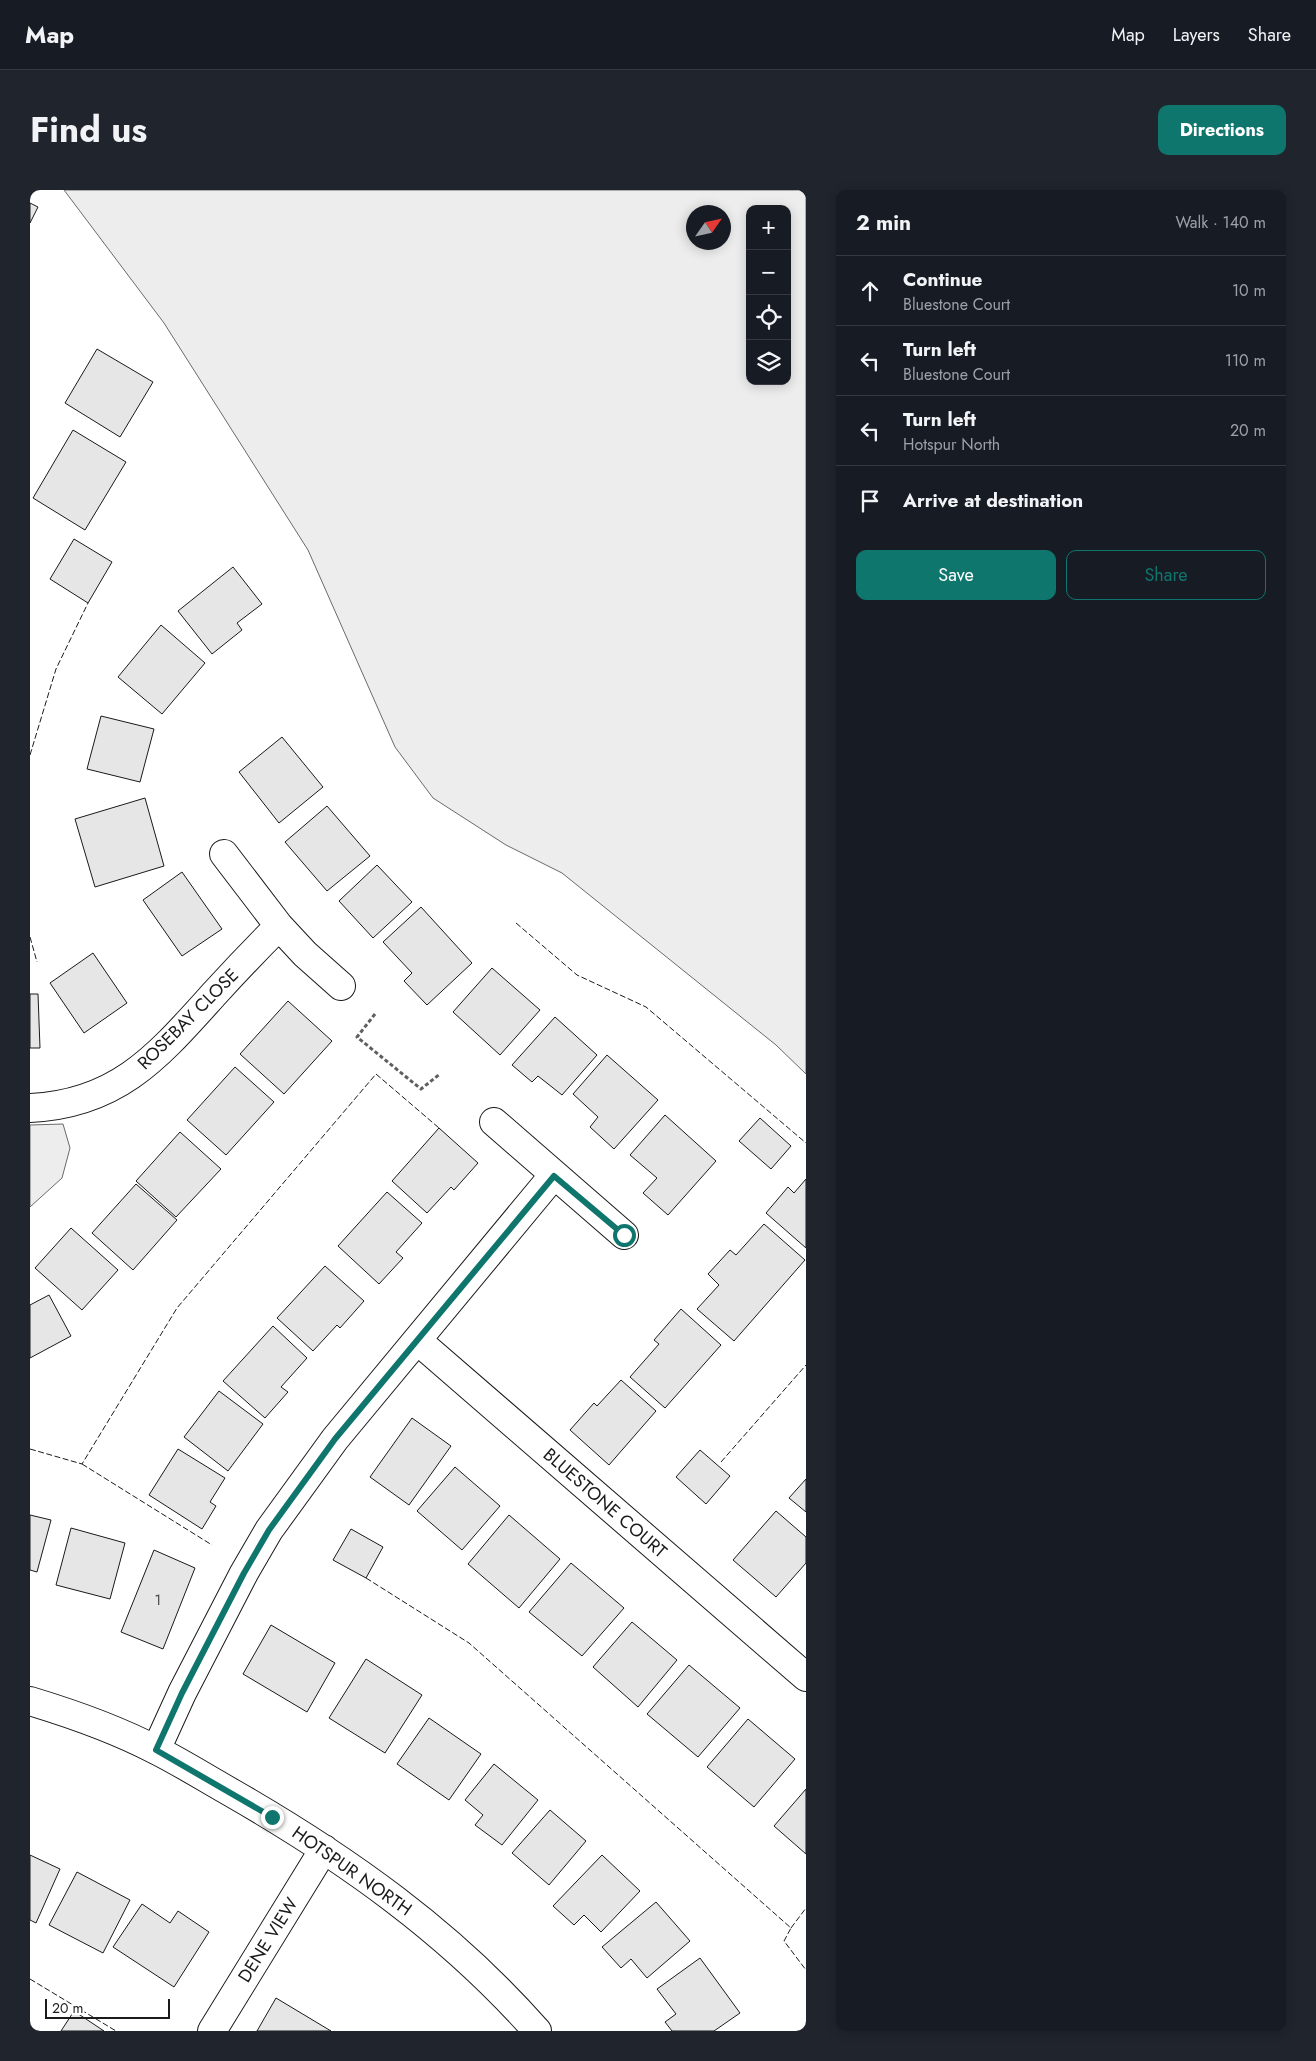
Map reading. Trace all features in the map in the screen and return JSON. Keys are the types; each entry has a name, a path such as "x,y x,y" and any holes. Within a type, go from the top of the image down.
{"street":[{"path":"224,854 279,926 305,954 341,986"},
{"name":"ROSEBAY CLOSE","path":"30,1108 54,1107 80,1100 120,1084 152,1060 279,926"},
{"path":"494,1122 624,1235"},
{"path":"156,1750 186,1684 244,1573 269,1530 335,1439 554,1176"},
{"name":"BLUESTONE COURT","path":"418,1341 801,1664"},
{"name":"HOTSPUR NORTH","path":"30,1701 108,1728 156,1750 324,1849 416,1915 464,1956 513,2004 537,2031"},
{"name":"DENE VIEW","path":"212,2031 324,1849"}],"path":[{"path":"375,1014 357,1037 421,1089 440,1074"}],"shaded area":[{"path":"64,190 806,190 806,1074 776,1045 562,873 506,845 433,798 395,747 308,550 164,323"},
{"path":"63,1124 70,1148 62,1178 30,1207 30,1125"}],"building":[{"path":"30,203 38,207 30,223"},
{"path":"97,349 153,382 120,437 65,403"},
{"path":"73,430 126,462 85,530 33,498"},
{"path":"74,539 112,562 88,603 50,579"},
{"path":"233,567 262,604 237,623 242,630 212,654 178,611"},
{"path":"161,625 205,663 162,714 118,677"},
{"path":"101,716 154,729 140,782 87,769"},
{"path":"282,737 323,787 279,823 239,772"},
{"path":"145,798 164,866 95,887 75,819"},
{"path":"327,806 370,856 327,891 285,842"},
{"path":"377,865 412,902 373,938 339,901"},
{"path":"182,872 222,929 182,956 143,900"},
{"path":"421,907 472,963 427,1005 404,981 412,973 383,942"},
{"path":"93,953 127,1003 84,1033 50,983"},
{"path":"492,968 540,1010 500,1055 453,1012"},
{"path":"30,994 38,994 40,1048 30,1048"},
{"path":"288,1001 332,1041 284,1094 240,1054"},
{"path":"555,1017 597,1055 562,1095 538,1076 532,1082 512,1065"},
{"path":"607,1055 658,1100 614,1149 590,1127 598,1117 573,1094"},
{"path":"235,1067 274,1102 226,1155 187,1120"},
{"path":"665,1115 716,1161 668,1215 643,1193 657,1178 630,1155"},
{"path":"760,1118 791,1146 771,1169 739,1141"},
{"path":"439,1128 478,1163 454,1190 451,1187 427,1213 392,1181"},
{"path":"180,1132 221,1169 176,1217 136,1181"},
{"path":"806,1179 806,1248 766,1213 788,1187 794,1193"},
{"path":"136,1184 177,1220 133,1270 92,1233"},
{"path":"387,1192 422,1223 396,1252 403,1258 379,1284 338,1246"},
{"path":"764,1224 805,1260 734,1341 697,1309 719,1285 708,1274 730,1250 736,1255"},
{"path":"71,1228 118,1270 82,1310 35,1268"},
{"path":"325,1266 364,1301 340,1328 337,1325 313,1351 277,1318"},
{"path":"49,1295 71,1336 30,1358 30,1305"},
{"path":"681,1309 721,1345 665,1408 630,1377 659,1344 654,1340"},
{"path":"273,1326 307,1358 281,1387 288,1392 265,1418 223,1381"},
{"path":"621,1380 656,1411 609,1465 570,1430 594,1403 597,1406"},
{"path":"219,1391 263,1424 228,1471 184,1437"},
{"path":"412,1418 451,1446 409,1505 370,1477"},
{"path":"178,1449 225,1478 210,1502 216,1506 202,1529 149,1495"},
{"path":"700,1450 730,1476 706,1504 676,1477"},
{"path":"455,1467 500,1506 462,1550 417,1511"},
{"path":"806,1479 806,1512 789,1498"},
{"path":"776,1511 806,1537 806,1563 776,1597 733,1560"},
{"path":"30,1515 51,1520 37,1572 30,1570"},
{"path":"509,1515 560,1559 519,1608 468,1564"},
{"path":"71,1528 125,1543 110,1599 56,1585"},
{"path":"351,1529 383,1547 366,1578 333,1560"},
{"path":"154,1550 195,1568 163,1649 121,1632"},
{"path":"571,1563 624,1608 582,1656 529,1612"},
{"path":"632,1622 677,1660 638,1707 593,1667"},
{"path":"271,1625 335,1663 307,1712 243,1674"},
{"path":"366,1659 422,1695 385,1753 329,1718"},
{"path":"689,1665 740,1708 698,1757 647,1714"},
{"path":"429,1718 481,1754 449,1800 397,1764"},
{"path":"748,1719 795,1759 754,1807 707,1767"},
{"path":"494,1764 538,1800 502,1845 475,1825 483,1815 465,1800"},
{"path":"806,1789 806,1854 774,1826"},
{"path":"550,1810 586,1841 549,1885 512,1853"},
{"path":"30,1855 60,1869 36,1923 30,1920"},
{"path":"602,1855 640,1891 601,1932 584,1915 574,1925 553,1906"},
{"path":"77,1872 130,1900 103,1953 49,1925"},
{"path":"656,1902 690,1941 647,1978 631,1959 621,1968 602,1947"},
{"path":"142,1904 170,1923 178,1911 209,1932 174,1987 113,1947"},
{"path":"700,1958 740,2013 714,2031 672,2031 665,2022 676,2014 657,1989"},
{"path":"276,1998 331,2031 257,2031"},
{"path":"74,2011 104,2031 61,2031"}],"fence":[{"path":"30,755 56,669 88,603"},
{"path":"516,923 577,975 646,1007 806,1143"},
{"path":"30,937 37,962"},
{"path":"30,1449 82,1464 177,1308 376,1074 439,1128"},
{"path":"721,1462 806,1365"},
{"path":"82,1464 212,1545"},
{"path":"366,1578 469,1643 791,1928 784,1941 806,1970"},
{"path":"791,1928 806,1908"},
{"path":"30,1979 116,2031"}],"route":[{"path":"272,1817 156,1750 182,1693 244,1573 269,1530 335,1439 554,1176 624,1235"}]}
